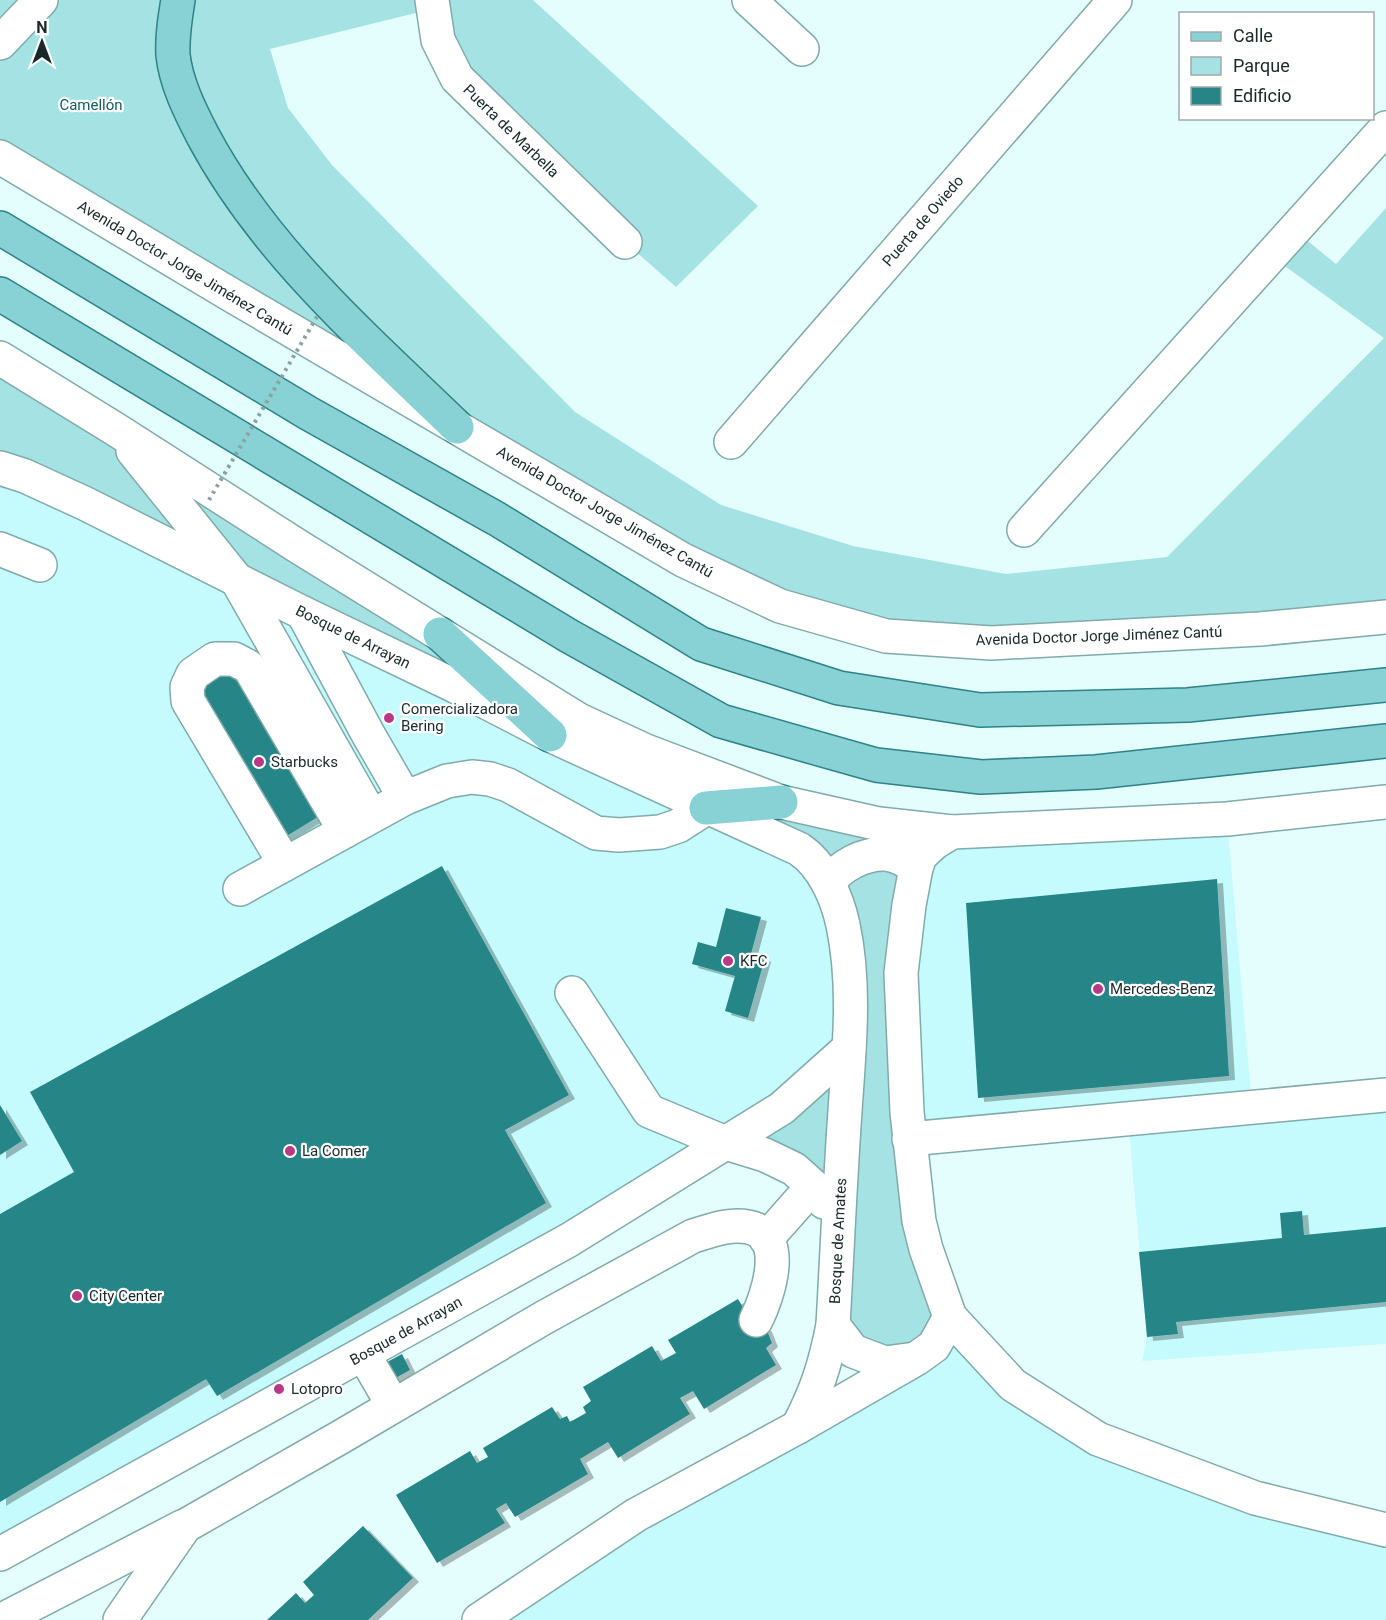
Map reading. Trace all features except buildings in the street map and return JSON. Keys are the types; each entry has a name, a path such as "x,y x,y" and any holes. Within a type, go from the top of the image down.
{"main road":[{"path":"178,0 173,31 173,56 181,90 208,147 238,196 316,290 457,427"},
{"path":"0,228 308,413 497,519 701,644 839,688 980,710 1188,705 1386,685"},
{"path":"0,294 569,636 721,721 876,765 981,777 1096,772 1386,741"},
{"path":"440,634 550,735"},
{"path":"706,808 781,802"}],"street":[{"path":"0,43 41,0"},
{"name":"Puerta de Marbella","path":"432,0 438,40 457,78 625,242"},
{"path":"749,0 802,49"},
{"name":"Puerta de Oviedo","path":"731,442 1115,0"},
{"path":"1024,530 1386,128"},
{"name":"Avenida Doctor Jorge Jiménez Cantú","path":"0,157 683,560 780,606 886,636 991,643 1260,629 1386,617"},
{"path":"0,358 579,720 646,752 781,802 879,824 952,832 1227,819 1386,802"},
{"path":"115,429 237,580 378,813"},
{"name":"Bosque de Arrayan","path":"0,468 25,476 84,503 550,735 799,849 810,856 828,883"},
{"path":"0,549 40,565"},
{"path":"271,597 378,813"},
{"path":"303,613 368,734 378,813"},
{"path":"285,864 188,701 187,687 193,674 215,659 234,659 249,667 378,813"},
{"path":"240,889 378,813 447,781 472,777 499,782 596,832 619,835 660,832 678,826 706,808"},
{"path":"952,832 934,843 920,856 909,905 901,973 909,1139 919,1221 926,1250 950,1317 1013,1386 1098,1439 1255,1498 1386,1530"},
{"path":"828,883 836,872 853,862 872,856 886,854 907,861 916,868"},
{"name":"Bosque de Amates","path":"798,1427 816,1393 826,1363 833,1325 849,1048 849,964 843,924 828,883"},
{"path":"572,993 648,1111 726,1143 765,1155 794,1169 818,1194 766,1239"},
{"name":"Bosque de Arrayan","path":"0,1554 569,1240 782,1108 849,1048"},
{"path":"909,1139 1386,1095"},
{"path":"2,1620 185,1526 545,1317 693,1236 744,1226 757,1230 766,1239 771,1250 771,1281 764,1305 756,1320"},
{"path":"479,1620 636,1515 798,1427 916,1359 934,1346 950,1317"},
{"path":"833,1325 853,1352 885,1363 916,1359"},
{"path":"364,1355 393,1405"},
{"path":"120,1620 185,1526"}],"path":[{"path":"209,500 318,315"}],"shaded area":[{"path":"0,468 822,871 849,1048 782,1108 0,1554"},
{"path":"1227,819 1252,1107 1386,1095 1386,1344 1142,1361 1147,1337 1128,1118 909,1139 901,973 934,843"},
{"path":"950,1317 1098,1439 1386,1530 1386,1620 479,1620"}],"green space":[{"name":"Camellón","path":"0,0 533,0 758,206 676,287 625,242 457,78 432,9 270,49 288,108 332,165 575,412 721,505 853,546 1006,574 1167,557 1384,338 1271,256 1294,230 1336,264 1386,208 1386,617 991,643 780,606 0,157"},
{"path":"0,358 578,720 934,843 901,973 938,1278 934,1346 853,1351 824,1202 726,1143 849,1048 822,871 0,468"}],"place":[{"name":"Comercializadora Bering","path":"389,718"},
{"name":"Starbucks","path":"259,762"},
{"name":"KFC","path":"728,961"},
{"name":"Mercedes-Benz","path":"1098,989"},
{"name":"La Comer","path":"290,1151"},
{"name":"City Center","path":"77,1296"},
{"name":"Lotopro","path":"279,1389"}]}
